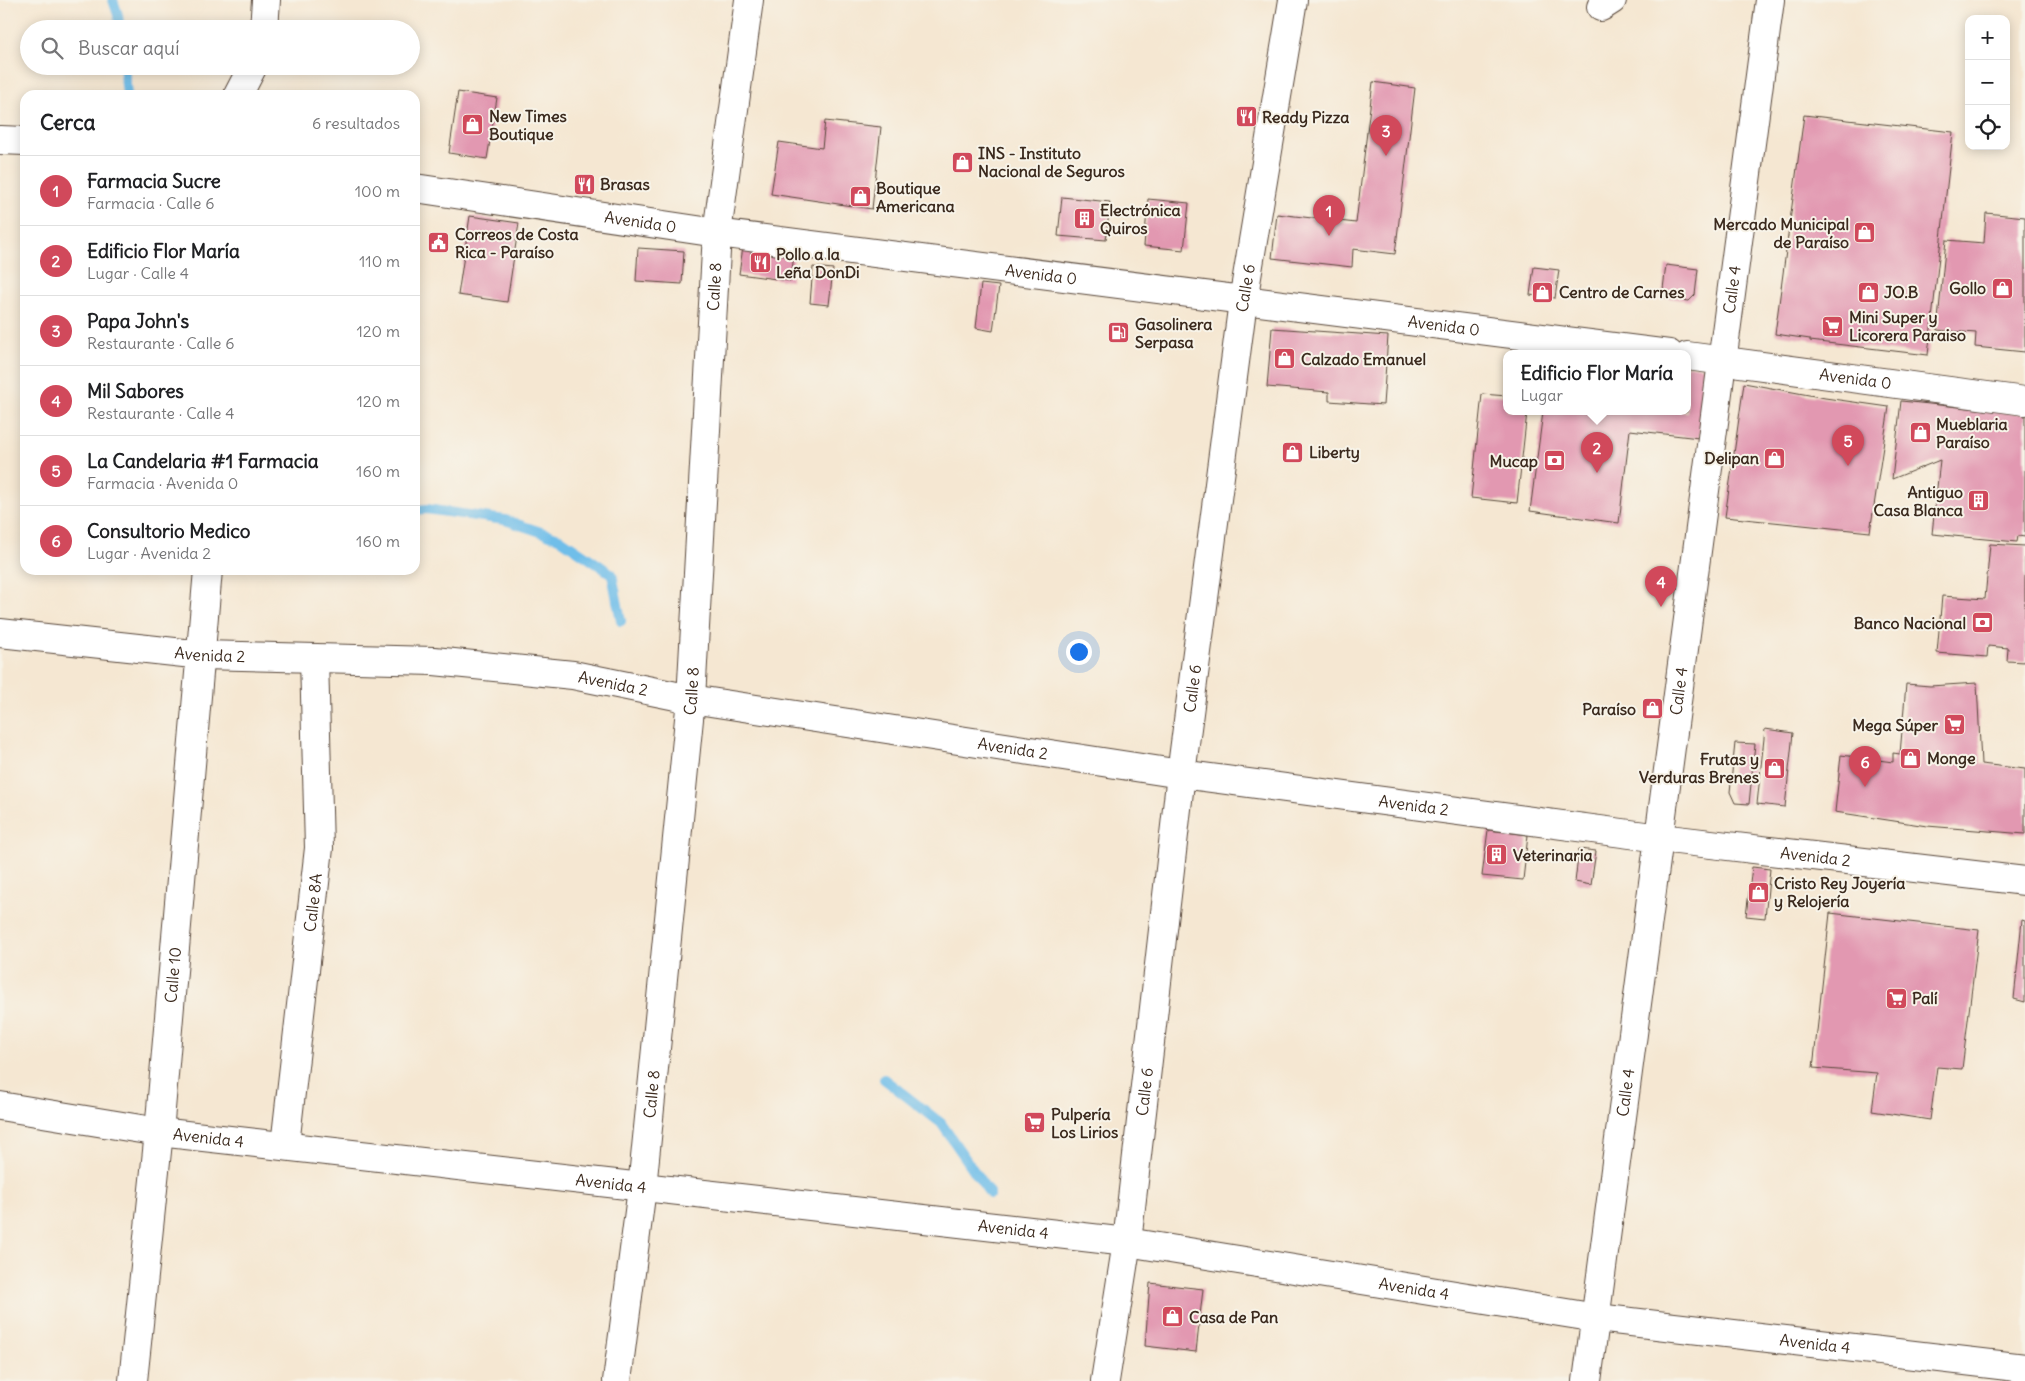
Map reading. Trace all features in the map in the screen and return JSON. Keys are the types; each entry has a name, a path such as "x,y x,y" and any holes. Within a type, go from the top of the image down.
{"street":[{"path":"265,20 266,0"},
{"name":"Calle 8","path":"617,1381 642,1188 691,699 717,233 748,0"},
{"name":"Calle 6","path":"1105,1381 1127,1242 1181,774 1244,301 1293,0"},
{"name":"Calle 4","path":"1587,1381 1597,1318 1770,0"},
{"path":"241,90 248,75"},
{"path":"261,90 262,75"},
{"path":"0,140 20,142"},
{"name":"Avenida 0","path":"420,189 717,233 1637,350"},
{"name":"Avenida 0","path":"1691,357 2025,401"},
{"name":"Calle 10","path":"133,1381 158,1132 208,575"},
{"name":"Avenida 2","path":"0,633 202,654 434,661 572,675 691,699 1181,774 1660,838 2025,881"},
{"name":"Calle 8A","path":"285,1146 319,848 314,658"},
{"name":"Avenida 4","path":"0,1106 158,1132 1127,1242 1597,1318 2025,1368"}],"building":[{"path":"1373,82 1415,88 1395,254 1353,249 1352,267 1272,258 1277,214 1356,223"},
{"name":"New Times Boutique","path":"458,92 497,98 487,159 449,153"},
{"name":"Mercado Municipal de Paraíso","path":"1804,115 1953,132 1928,355 1810,341 1810,339 1775,334"},
{"path":"825,121 881,127 872,209 771,194 779,142 822,148"},
{"name":"Electrónica Quiros","path":"1062,197 1110,202 1106,240 1058,236"},
{"path":"1148,199 1189,203 1184,250 1144,246"},
{"name":"Gollo","path":"1986,213 2025,217 2025,352 1975,347 1976,333 1937,330 1946,240 1984,243"},
{"path":"470,216 519,223 507,302 458,295"},
{"name":"Pollo a la Leña DonDi","path":"743,247 794,253 791,281 739,274"},
{"path":"638,248 684,251 682,284 636,281"},
{"path":"1666,265 1698,269 1695,295 1689,301 1662,297"},
{"path":"813,267 833,269 829,305 810,303"},
{"path":"1534,267 1559,270 1555,298 1530,295"},
{"path":"981,284 999,286 993,331 976,328"},
{"path":"1272,328 1388,336 1383,405 1329,401 1329,392 1267,387"},
{"path":"1691,366 1707,368 1699,438 1630,430 1619,523 1530,511 1543,415 1691,415"},
{"path":"1744,383 1825,398 1889,407 1870,532 1725,517"},
{"path":"1482,394 1503,396 1503,415 1527,415 1517,503 1471,498"},
{"name":"Antiguo Casa Blanca","path":"1901,401 2025,414 2025,537 2018,536 2017,542 1932,534 1940,460 1892,479"},
{"name":"Banco Nacional","path":"1990,544 2025,546 2025,662 2007,661 2008,648 1988,646 1987,657 1937,653 1942,596 1985,599"},
{"path":"1977,683 1981,764 2025,769 2025,834 1927,826 1835,812 1841,755 1893,762 1893,753 1900,754 1906,684 1930,686"},
{"name":"Frutas y Verduras Brenes","path":"1765,729 1793,733 1785,807 1757,804"},
{"path":"1735,743 1755,744 1749,804 1735,803 1730,792"},
{"name":"Veterinaria","path":"1488,830 1528,835 1523,880 1482,876"},
{"path":"1579,849 1596,851 1591,885 1575,882"},
{"name":"Cristo Rey Joyería y Relojería","path":"1752,867 1770,869 1765,918 1746,916"},
{"name":"Palí","path":"1830,913 1979,930 1962,1069 1937,1067 1930,1120 1872,1111 1877,1073 1813,1068"},
{"path":"2022,920 2025,921 2025,1002 2014,999"},
{"name":"Casa de Pan","path":"1150,1283 1203,1289 1196,1352 1145,1346"}],"waterway":[{"path":"113,0 119,20"},
{"path":"125,75 126,90"},
{"path":"420,510 505,520 559,538 612,574 621,621"},
{"path":"884,1079 941,1123 990,1194"}],"place":[{"name":"Ready Pizza","path":"1246,117"},
{"name":"New Times Boutique","path":"473,125"},
{"name":"Papa John's","path":"1386,156"},
{"name":"INS - Instituto Nacional de Seguros","path":"962,162"},
{"name":"Brasas","path":"584,184"},
{"name":"Boutique Americana","path":"860,197"},
{"name":"Electrónica Quiros","path":"1084,219"},
{"name":"Mercado Municipal de Paraíso","path":"1865,233"},
{"name":"Farmacia Sucre","path":"1329,236"},
{"name":"Correos de Costa Rica - Paraíso","path":"439,243"},
{"name":"Pollo a la Leña DonDi","path":"760,263"},
{"name":"Gollo","path":"2002,288"},
{"name":"Centro de Carnes","path":"1543,292"},
{"name":"JO.B","path":"1868,292"},
{"name":"Mini Super y Licorera Paraiso","path":"1833,326"},
{"name":"Gasolinera Serpasa","path":"1119,333"},
{"name":"Calzado Emanuel","path":"1285,359"},
{"name":"Mueblaria Paraíso","path":"1920,433"},
{"name":"Liberty","path":"1293,452"},
{"name":"Delipan","path":"1775,458"},
{"name":"Mucap","path":"1554,461"},
{"name":"La Candelaria #1 Farmacia","path":"1848,466"},
{"name":"Edificio Flor María","path":"1597,473"},
{"name":"Antiguo Casa Blanca","path":"1979,501"},
{"name":"Mil Sabores","path":"1661,607"},
{"name":"Banco Nacional","path":"1982,623"},
{"name":"Paraíso","path":"1652,709"},
{"name":"Mega Súper","path":"1954,725"},
{"name":"Monge","path":"1911,758"},
{"name":"Frutas y Verduras Brenes","path":"1775,768"},
{"name":"Consultorio Medico","path":"1865,787"},
{"name":"Veterinaria","path":"1497,855"},
{"name":"Cristo Rey Joyería y Relojería","path":"1758,892"},
{"name":"Palí","path":"1896,998"},
{"name":"Pulpería Los Lirios","path":"1035,1123"},
{"name":"Casa de Pan","path":"1173,1317"}]}
